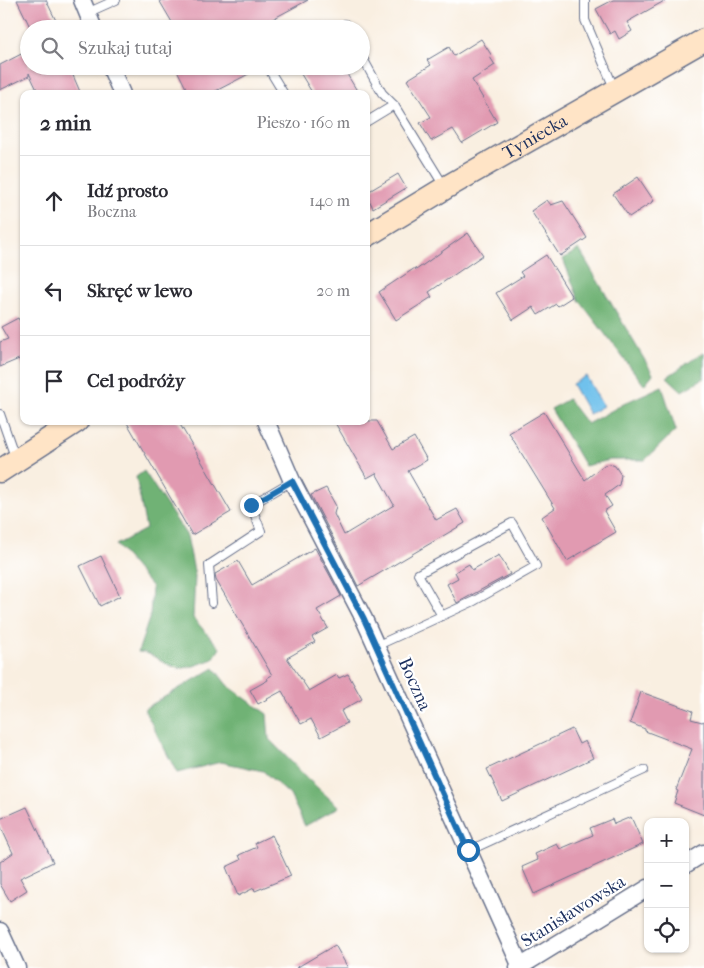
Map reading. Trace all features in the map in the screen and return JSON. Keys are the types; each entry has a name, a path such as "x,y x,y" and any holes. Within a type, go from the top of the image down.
{"street":[{"path":"85,6 90,20"},
{"name":"Tyniecka","path":"370,234 614,90 704,40"},
{"path":"114,75 120,90"},
{"path":"8,467 71,425"},
{"name":"Boczna","path":"268,425 292,481 364,619 520,967"},
{"path":"687,863 704,853"},
{"name":"Stanisławowska","path":"520,967 644,890"},
{"path":"0,931 17,968"}],"lane":[{"path":"85,6 116,0"},
{"path":"585,0 585,20 614,90"},
{"path":"370,71 382,93 394,105 445,188"},
{"path":"272,75 282,90"},
{"path":"370,120 394,105"},
{"path":"0,414 8,467"},
{"path":"212,602 209,565 261,532 251,505 292,481"},
{"path":"376,646 442,616 474,601 536,566 512,523 418,574 442,616"},
{"path":"468,850 644,770"}],"green space":[{"path":"579,249 653,374 644,385 579,300 563,259"},
{"path":"704,352 704,378 682,391 667,377"},
{"path":"662,386 676,430 645,460 610,460 585,466 551,409 568,399 587,424 629,401"},
{"path":"144,471 187,536 195,576 193,618 220,648 213,659 188,667 174,667 148,654 138,652 150,616 152,587 116,545 146,529 136,477"},
{"path":"214,668 227,685 267,714 269,739 309,780 339,807 305,826 290,795 263,771 221,762 177,773 144,709"}],"water":[{"path":"586,376 603,406 589,414 572,384"}],"building":[{"path":"17,0 46,0 56,20 27,20"},
{"path":"159,0 308,0 271,20 171,20"},
{"path":"613,0 666,0 627,22 632,31 619,39 615,31 610,34 596,9"},
{"path":"481,39 492,56 490,57 495,65 472,80 497,122 462,143 453,129 431,141 420,123 431,117 407,80 431,65 427,60 449,47 454,56"},
{"path":"20,55 20,75 29,76 0,90 0,65"},
{"path":"30,75 73,75 79,90 37,90"},
{"path":"180,75 247,75 218,90 187,90"},
{"path":"301,75 347,75 357,90 311,90"},
{"path":"398,174 406,188 373,208 370,202 370,191"},
{"path":"638,177 654,201 629,217 613,194"},
{"path":"547,200 551,205 563,201 587,238 560,256 531,211"},
{"path":"468,233 483,255 429,292 432,297 396,320 379,292 415,268 416,270"},
{"path":"546,255 572,297 538,315 533,307 513,320 496,293 523,276 520,272"},
{"path":"18,318 20,322 20,361 19,359 0,367 0,342 8,339 1,327"},
{"path":"544,412 585,480 604,465 610,464 615,466 621,475 619,485 605,495 612,506 604,511 616,532 567,561 542,517 555,508 509,433"},
{"path":"370,421 377,421 393,449 414,437 427,460 408,471 436,520 457,509 465,523 358,586 311,495 326,488 336,506 334,514 344,535 394,505 376,473 367,478 336,425 370,425"},
{"path":"128,425 180,425 231,512 192,535"},
{"path":"315,548 341,596 317,610 328,628 312,637 315,642 287,658 309,691 337,675 339,678 348,674 362,699 341,711 347,723 321,737 311,719 301,724 282,691 258,704 250,690 268,680 267,678 272,675 216,580 215,574 238,561 252,585"},
{"path":"499,555 510,574 457,603 447,584 458,578 455,572 469,564 472,570"},
{"path":"101,556 120,596 100,606 80,566"},
{"path":"641,692 693,711 691,719 704,721 704,815 674,803 678,791 676,790 692,749 645,731 645,729 630,723"},
{"path":"572,729 579,744 585,741 593,758 502,801 487,769"},
{"path":"27,807 53,862 20,878 27,890 10,901 0,884 0,862 13,853 0,825 0,819"},
{"path":"631,817 643,844 534,894 522,867 538,860 535,854 557,844 560,849 593,835 590,828 612,819 614,824"},
{"path":"272,835 291,876 255,891 254,888 238,896 226,867 241,860 239,855 257,847 255,843"},
{"path":"335,945 348,968 296,968"}],"route":[{"path":"251,505 292,481 364,619 468,850"}]}
